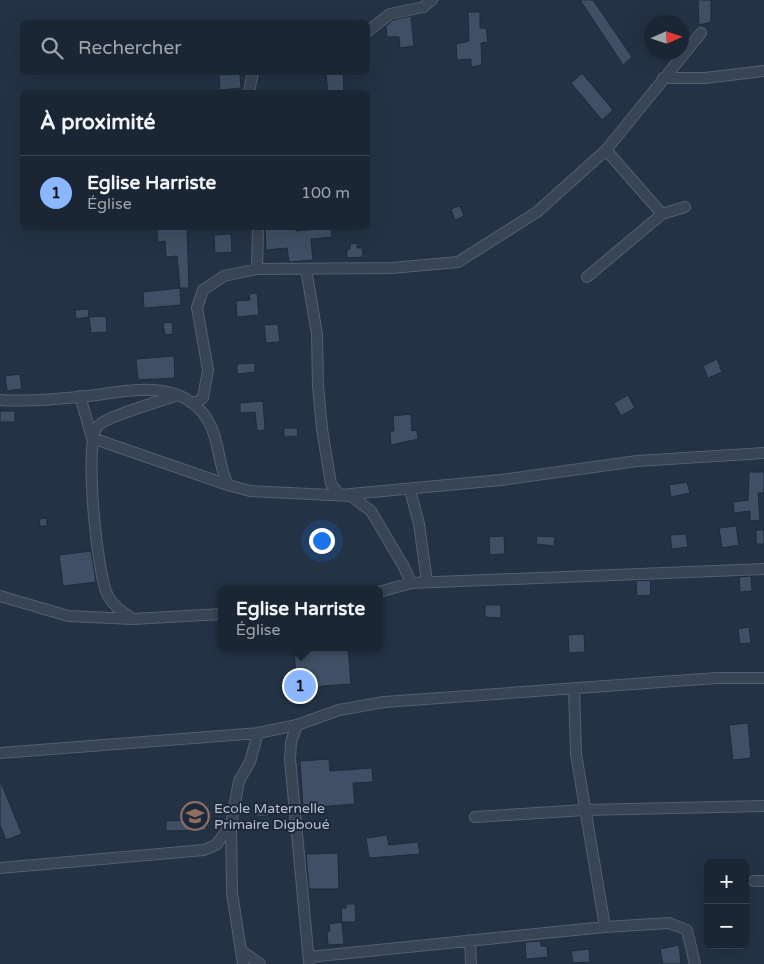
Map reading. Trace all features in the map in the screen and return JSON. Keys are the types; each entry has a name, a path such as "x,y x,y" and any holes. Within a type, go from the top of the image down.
{"street":[{"path":"370,29 390,14 423,7 432,0"},
{"path":"194,403 203,398 208,370 197,308 203,290 224,276 257,269 392,268 458,262 537,212 606,150 663,78 702,33"},
{"path":"663,78 705,78 764,71"},
{"path":"249,90 252,75"},
{"path":"606,150 662,214"},
{"path":"586,276 662,214 685,207"},
{"path":"257,269 258,230"},
{"path":"306,269 317,334 318,386 323,438 331,484 340,495"},
{"path":"0,400 80,396 152,389 179,394 194,403 207,418 216,441 220,470 228,485"},
{"path":"92,438 98,426 112,417 179,394"},
{"path":"80,396 92,438 92,494 102,571 107,594 116,607 133,619"},
{"path":"92,438 250,491 351,496 371,511 404,567 411,583"},
{"path":"340,495 410,490 637,460 764,453"},
{"path":"410,490 419,524 427,582"},
{"path":"383,591 411,583 427,582 764,569"},
{"path":"0,596 68,616 133,619 218,614"},
{"path":"1,753 258,733 297,725 339,710 384,702 717,678 764,678"},
{"path":"574,688 576,754 605,927"},
{"path":"297,725 290,742 290,759 309,961 470,940 669,923 687,930 695,964"},
{"path":"243,964 232,894 231,824 238,781 250,762 258,733"},
{"path":"475,818 584,810 764,806"},
{"path":"0,868 204,850 216,845 231,824"},
{"path":"470,940 471,964"},
{"path":"242,950 260,964"}],"building":[{"path":"580,0 593,0 632,57 623,65"},
{"path":"698,0 711,0 711,22 699,25"},
{"path":"468,12 480,12 480,28 486,28 488,42 481,43 482,65 471,67 471,59 457,60 456,44 469,41"},
{"path":"411,16 414,46 400,48 399,37 387,37 386,26 393,20"},
{"path":"582,73 613,110 602,120 571,83"},
{"path":"219,75 240,75 241,88 220,90"},
{"path":"326,75 343,75 344,90 328,90"},
{"path":"460,206 464,216 455,220 451,209"},
{"path":"157,230 187,230 189,288 180,288 177,256 166,257 165,241 158,242"},
{"path":"265,230 331,230 332,237 311,239 313,260 289,262 287,248 266,250"},
{"path":"231,234 232,252 215,253 214,235"},
{"path":"357,243 357,248 362,248 363,257 347,258 347,249 350,249 350,244"},
{"path":"180,288 181,305 144,308 143,292"},
{"path":"257,293 259,315 237,317 236,301 250,300 249,294"},
{"path":"88,309 89,317 76,319 75,310"},
{"path":"106,316 107,332 91,333 89,317"},
{"path":"172,322 173,334 165,335 163,323"},
{"path":"278,324 280,342 266,343 264,325"},
{"path":"174,356 175,378 138,380 136,359"},
{"path":"717,359 722,372 708,378 703,366"},
{"path":"255,363 255,372 237,374 237,364"},
{"path":"20,374 22,389 7,391 5,376"},
{"path":"628,395 635,408 621,416 614,403"},
{"path":"263,401 265,430 257,431 255,412 240,413 240,403"},
{"path":"0,411 15,411 15,422 0,422"},
{"path":"411,414 412,431 417,430 418,439 391,445 390,431 394,431 393,416"},
{"path":"284,428 297,428 298,436 284,437"},
{"path":"749,472 764,472 764,493 758,493 760,520 750,521 750,511 734,513 733,502 748,500"},
{"path":"687,482 690,493 671,497 669,485"},
{"path":"47,518 47,526 40,526 39,519"},
{"path":"736,526 739,545 722,548 719,528"},
{"path":"756,530 764,530 764,544 756,544"},
{"path":"686,534 688,547 672,549 670,535"},
{"path":"504,536 505,554 490,555 489,537"},
{"path":"537,536 555,537 554,546 536,544"},
{"path":"91,551 96,582 63,586 59,555"},
{"path":"751,576 752,591 740,592 739,577"},
{"path":"650,580 651,595 637,596 636,581"},
{"path":"485,605 501,605 501,618 485,617"},
{"path":"749,627 751,643 740,644 738,629"},
{"path":"584,634 585,652 569,653 568,635"},
{"path":"294,651 348,651 351,684 322,686 316,689 317,693 302,694 302,690 297,690"},
{"path":"748,723 751,758 733,760 729,725"},
{"path":"329,759 330,771 372,768 373,782 353,783 355,804 303,808 300,761"},
{"path":"0,780 22,834 6,840 0,825"},
{"path":"273,803 274,815 257,817 255,804"},
{"path":"205,811 206,830 166,831 166,821 192,820 191,812"},
{"path":"387,835 389,845 418,842 420,854 369,858 366,838"},
{"path":"338,853 339,889 309,889 306,854"},
{"path":"346,904 355,904 356,922 342,922 341,908 346,908"},
{"path":"342,922 344,944 328,945 327,932 330,931 329,924"},
{"path":"541,941 541,946 547,946 548,957 526,959 525,942"},
{"path":"679,945 681,964 663,964 660,949"},
{"path":"589,949 590,962 573,963 571,951"}],"place":[{"name":"Eglise Harriste","path":"300,686"},
{"name":"Ecole Maternelle Primaire Digboué","path":"195,816"}]}
